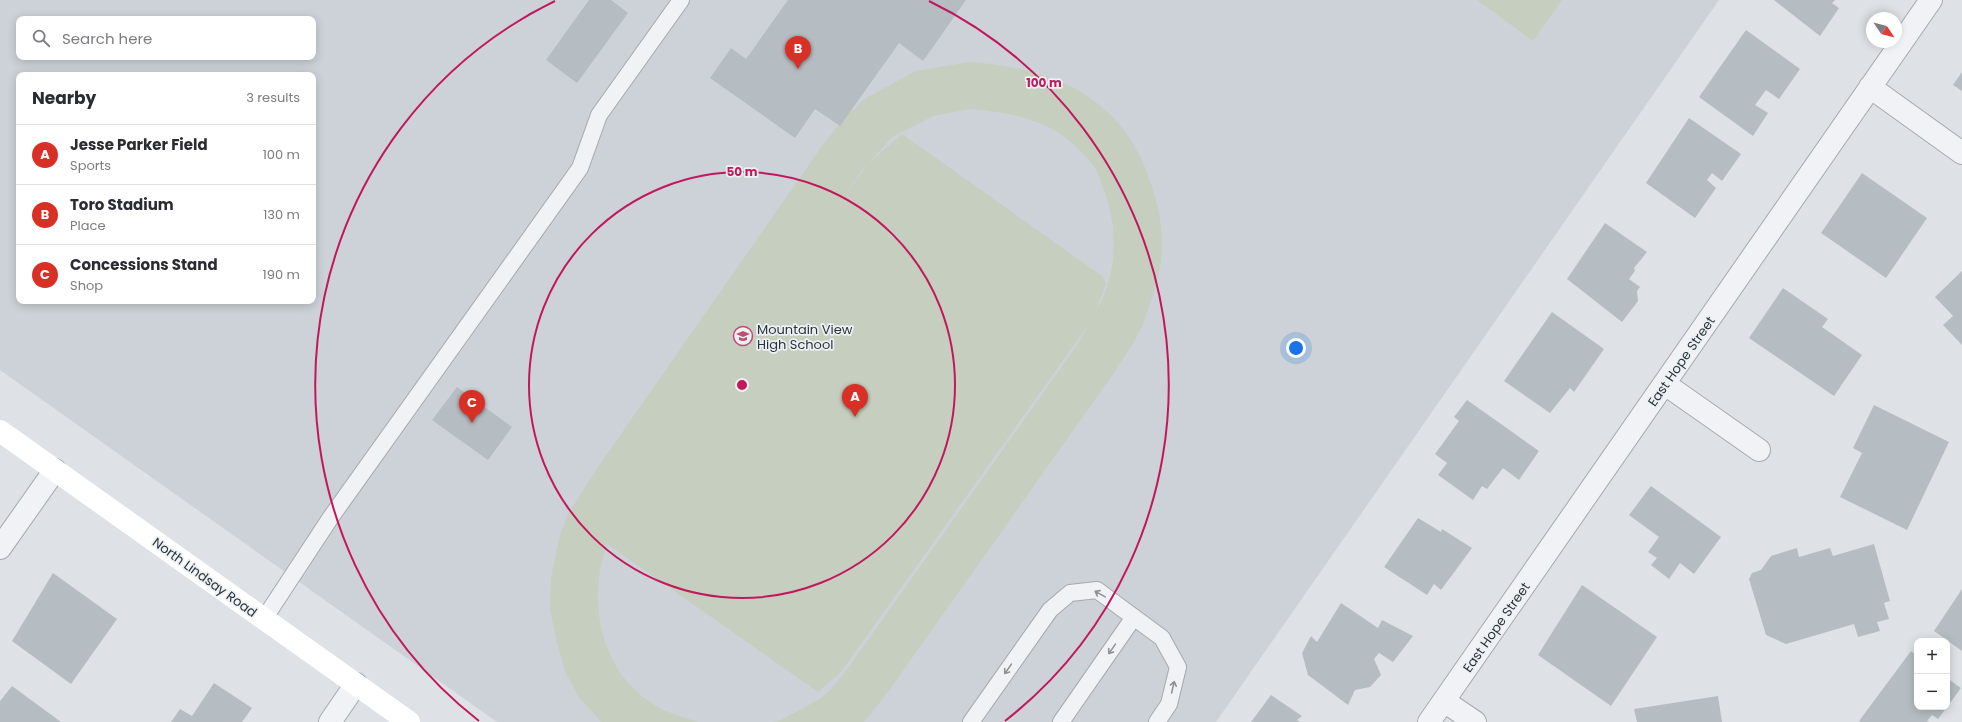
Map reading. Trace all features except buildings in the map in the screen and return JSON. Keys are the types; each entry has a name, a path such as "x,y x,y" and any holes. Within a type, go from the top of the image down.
{"main road":[{"name":"North Lindsay Road","path":"0,431 410,722"}],"street":[{"name":"East Hope Street","path":"1429,722 1931,0"},
{"path":"1870,87 1962,154"},
{"path":"1665,384 1759,450"},
{"path":"0,548 55,470"},
{"path":"330,722 356,684"},
{"path":"1444,701 1475,722"}],"lane":[{"path":"264,619 331,517 580,168 599,115 681,0"},
{"path":"971,722 1050,610 1070,593 1097,590 1162,638 1178,667 1169,704 1156,722"},
{"path":"1061,722 1134,617"}],"shaded area":[{"name":"Mountain View High School","path":"0,0 1719,0 1216,722 497,722 0,370"}],"green space":[{"path":"1477,0 1562,0 1533,41"},
{"path":"969,62 1000,65 1030,72 1058,81 1083,93 1105,110 1125,131 1140,156 1152,187 1162,234 1161,262 1156,285 1140,329 1116,370 888,692 864,722 774,722 779,721 820,699 832,688 851,664 1077,345 1087,327 841,672 818,692 607,544 601,566 598,588 602,632 609,653 620,673 635,690 653,704 669,712 698,722 601,722 578,696 565,671 556,639 550,609 551,577 559,539 568,514 598,467 824,143 846,116 866,98 916,71","holes":["970,109 1005,113 1029,119 1051,128 1074,145 1095,168 1110,210 1114,240 1112,269 1103,297 1096,311 1106,283 1102,276 902,134 870,162 839,203 861,172 892,137 933,116"]}],"place":[{"name":"Toro Stadium","path":"798,69"},
{"name":"Mountain View High School","path":"743,336"},
{"name":"Jesse Parker Field","path":"855,417"},
{"name":"Concessions Stand","path":"472,423"}]}
